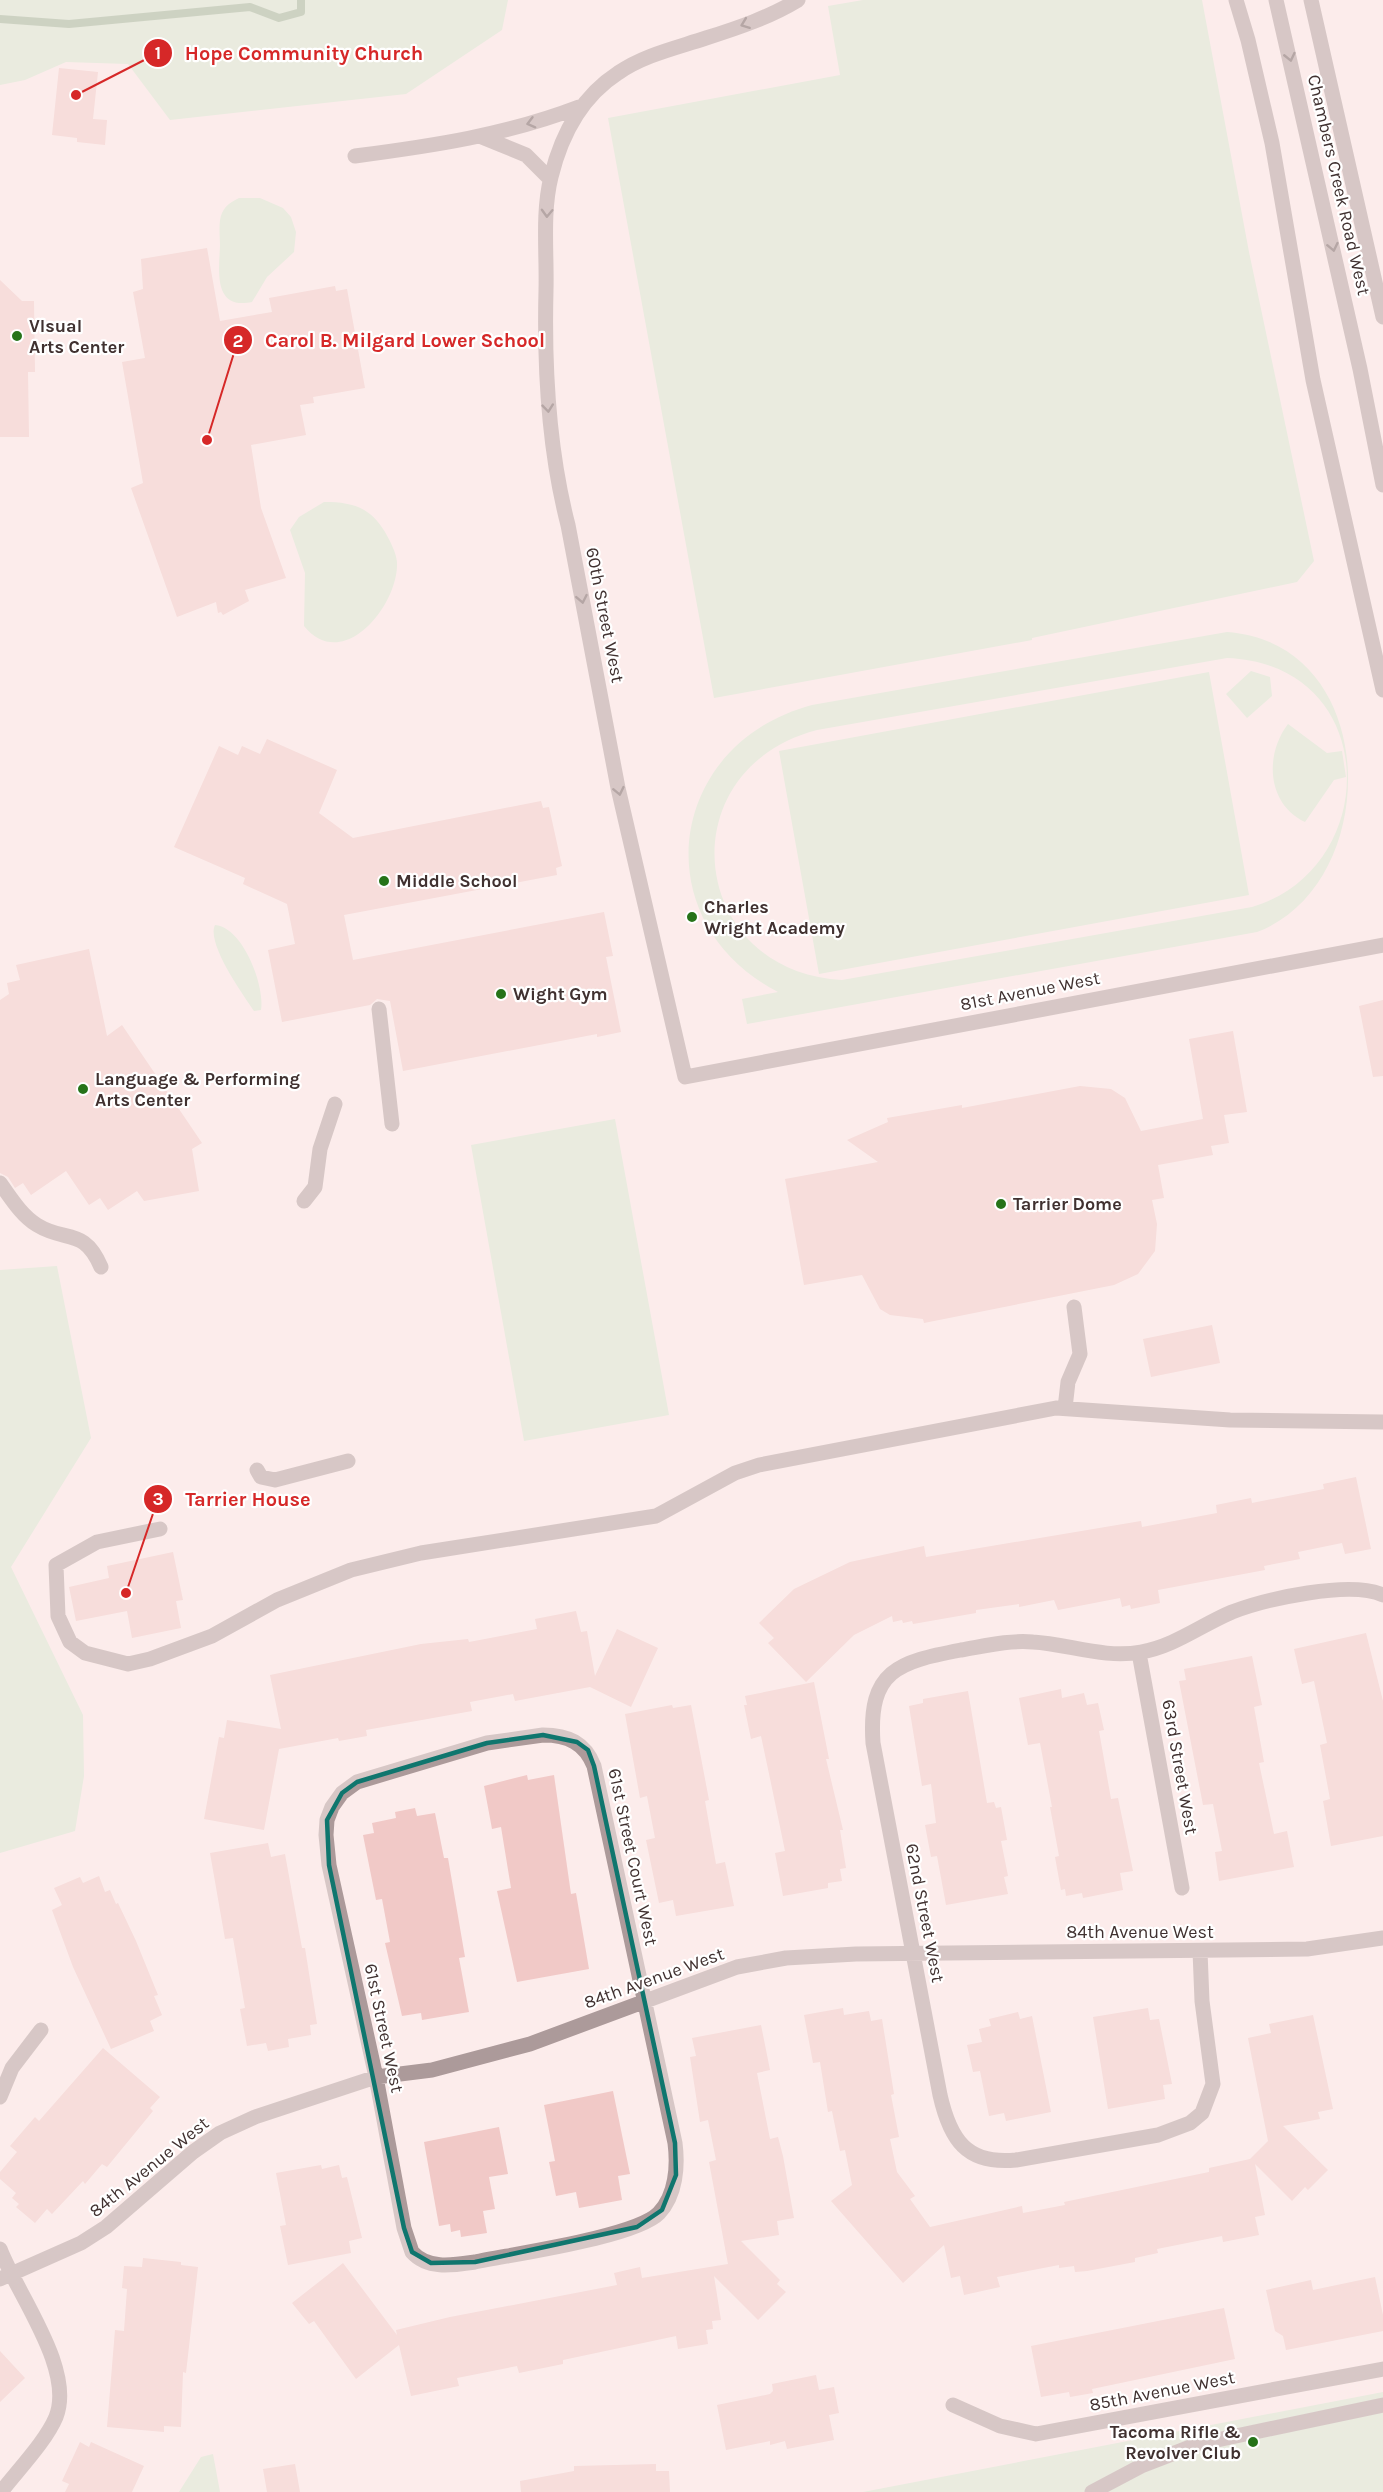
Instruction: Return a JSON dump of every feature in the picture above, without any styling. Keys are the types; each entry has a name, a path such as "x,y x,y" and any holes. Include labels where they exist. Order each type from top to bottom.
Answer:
{"street":[{"path":"355,156 436,146 482,137 551,118 579,107 616,73 638,61 737,28 798,0"},
{"path":"1236,0 1248,40 1272,143 1313,380 1383,690"},
{"name":"Chambers Creek Road West","path":"1276,0 1360,369 1383,485"},
{"name":"Chambers Creek Road West","path":"1311,0 1383,317"},
{"name":"60th Street West","path":"579,107 550,179 544,315 547,400 557,486 568,525 628,836 685,1077"},
{"path":"482,137 526,155 550,179"},
{"name":"81st Avenue West","path":"685,1077 1383,945"},
{"path":"379,1009 392,1124"},
{"path":"304,1201 315,1187 320,1149 335,1104"},
{"path":"0,1183 16,1207 35,1224 72,1236 91,1247 101,1267"},
{"path":"1065,1408 1068,1382 1080,1354 1074,1307"},
{"path":"160,1529 97,1542 56,1565 58,1616 70,1642 85,1653 128,1664 150,1659 212,1636 277,1600 351,1570 421,1553 656,1516 735,1473 759,1465 1065,1408 1230,1420 1383,1422"},
{"path":"257,1470 261,1477 274,1480 348,1461"},
{"path":"1139,1653 1169,1644 1232,1612 1276,1599 1354,1588 1383,1595"},
{"name":"62nd Street West","path":"1139,1653 1098,1652 1046,1643 1012,1641 922,1658 894,1670 880,1689 872,1710 876,1766 942,2107 957,2140 977,2157 1000,2161 1016,2160 1137,2139 1174,2130 1190,2123 1202,2113 1210,2096 1213,2071 1202,2001 1200,1951"},
{"name":"63rd Street West","path":"1139,1653 1182,1888"},
{"name":"61st Street West","path":"415,2256 404,2228 376,2077 329,1864 327,1820 332,1807 342,1793 357,1782 487,1743 543,1735 557,1735 577,1742"},
{"name":"61st Street Court West","path":"415,2256 431,2263 448,2266 637,2227 662,2210 676,2175 675,2144 594,1766 588,1750 577,1742"},
{"name":"84th Avenue West","path":"5,2277 81,2243 106,2227 193,2152 220,2133 255,2117 376,2077 432,2070 530,2044 718,1974 766,1961 847,1954 1307,1949 1383,1938"},
{"path":"0,2097 12,2068 41,2030"},
{"path":"0,2249 5,2277 54,2363 61,2397 56,2417 2,2492"},
{"name":"85th Avenue West","path":"953,2405 1000,2426 1036,2434 1383,2369"},
{"path":"1092,2492 1141,2466 1198,2444 1383,2404"}],"highlighted area":[{"path":"543,1735 577,1742 588,1750 594,1766 675,2143 676,2175 662,2210 637,2227 475,2262 431,2263 412,2252 404,2228 329,1865 327,1820 342,1793 357,1782 487,1743"}],"green space":[{"path":"0,0 508,0 502,30 406,94 170,120 128,64 66,62 25,80 0,85"},
{"path":"863,0 1202,0 1249,252 1314,561 1297,582 1032,638 1032,640 714,698 608,118 840,75 828,6"},
{"path":"239,198 260,198 283,208 291,217 296,232 294,252 267,277 252,302 239,303 230,300 224,294 219,277 219,266 221,217 227,206"},
{"path":"324,502 352,505 373,517 389,539 397,562 395,579 389,597 379,614 366,628 351,638 335,642 319,639 304,626 305,573 290,530 299,517"},
{"path":"1227,632 1278,646 1315,677 1338,719 1348,768 1344,819 1327,867 1298,906 1257,932 747,1024 742,999 778,992 735,961 706,923 691,881 690,837 701,794 726,756 763,726 812,705","holes":["1227,658 1278,669 1315,694 1338,729 1347,770 1343,813 1325,852 1295,885 1252,907 842,980 790,968 752,943 726,907 715,866 718,824 736,784 769,752 817,730"]},
{"path":"1251,671 1270,677 1272,696 1247,718 1226,694"},
{"path":"1209,672 1249,895 819,974 779,751"},
{"path":"1288,724 1327,753 1342,751 1346,777 1334,780 1305,822 1292,814 1283,803 1276,791 1273,777 1275,749"},
{"path":"215,925 225,928 243,946 256,973 261,1010 254,1011 227,969 216,944"},
{"path":"615,1119 669,1415 524,1441 471,1145"},
{"path":"57,1266 91,1438 11,1567 83,1715 84,1776 75,1831 0,1853 0,1270"},
{"name":"Tacoma Rifle & Revolver Club","path":"1383,2392 1383,2492 863,2492"},
{"path":"213,2454 220,2492 179,2492 201,2457"}],"building":[{"path":"59,68 98,72 93,119 107,120 105,145 77,142 77,138 52,135"},
{"path":"207,248 220,321 272,312 269,298 335,286 336,291 347,289 365,388 313,397 314,403 300,405 306,435 251,445 261,508 286,578 245,590 249,601 223,615 221,612 218,613 216,602 177,617 131,488 143,483 122,362 145,358 133,292 143,289 141,259"},
{"name":"VIsual Arts Center","path":"0,280 22,301 34,301 35,372 28,372 29,437 0,437"},
{"name":"Middle School","path":"267,739 337,770 319,813 353,838 541,801 543,808 549,807 562,866 556,868 557,875 344,915 353,960 604,912 613,956 606,957 621,1032 597,1037 597,1034 403,1071 390,1001 377,999 370,1005 282,1022 268,950 295,944 287,904 243,884 245,878 174,847 219,746 238,755 242,746 260,754"},
{"name":"Language & Performing Arts Center","path":"89,949 107,1036 122,1025 202,1143 192,1149 199,1191 144,1201 137,1191 108,1210 100,1198 89,1205 66,1171 31,1195 23,1183 15,1188 8,1177 0,1173 0,1000 9,994 7,983 20,980 16,965"},
{"path":"1383,1000 1383,1076 1373,1077 1359,1006"},
{"name":"Tarrier Dome","path":"1233,1031 1247,1112 1224,1115 1229,1143 1211,1146 1213,1155 1158,1165 1164,1198 1152,1200 1157,1224 1155,1251 1138,1274 1114,1285 924,1323 923,1319 890,1315 880,1309 862,1275 804,1285 785,1179 878,1162 847,1140 888,1122 887,1118 962,1105 962,1108 1080,1086 1111,1089 1125,1098 1141,1131 1203,1119 1189,1039"},
{"path":"1212,1325 1220,1363 1151,1377 1143,1339"},
{"path":"1356,1477 1371,1549 1345,1554 1342,1543 1298,1552 1300,1559 1264,1566 1265,1570 1158,1590 1160,1603 1131,1609 1130,1605 1122,1607 1120,1598 1058,1610 1054,1600 1019,1607 1019,1604 976,1610 976,1613 913,1624 912,1621 903,1623 902,1620 893,1622 892,1616 854,1635 806,1682 768,1643 774,1638 759,1623 794,1589 850,1562 924,1546 926,1557 1141,1521 1142,1527 1217,1513 1216,1505 1251,1498 1252,1503 1324,1489 1323,1484"},
{"path":"173,1552 183,1600 176,1601 181,1628 132,1638 127,1611 76,1621 69,1587 109,1578 107,1566"},
{"path":"576,1611 581,1632 587,1631 595,1676 617,1629 658,1648 631,1707 590,1687 515,1701 513,1694 470,1702 472,1711 366,1730 367,1736 339,1741 338,1738 279,1749 264,1830 204,1819 219,1737 224,1738 227,1720 281,1729 270,1675 421,1644 468,1639 469,1642 537,1629 535,1619"},
{"path":"1366,1633 1383,1701 1383,1836 1331,1846 1323,1801 1330,1799 1320,1745 1327,1743 1314,1681 1302,1684 1294,1649"},
{"path":"1252,1656 1262,1705 1254,1707 1264,1762 1259,1763 1274,1834 1287,1831 1294,1867 1219,1881 1215,1852 1222,1851 1213,1804 1203,1805 1179,1681 1186,1680 1184,1669"},
{"path":"814,1682 829,1759 826,1759 843,1830 840,1830 846,1868 840,1869 842,1881 828,1883 828,1888 783,1896 775,1853 785,1851 761,1736 751,1739 744,1705 747,1705 745,1696"},
{"path":"1061,1689 1062,1698 1084,1693 1087,1705 1098,1703 1104,1730 1099,1731 1111,1799 1118,1798 1133,1871 1120,1873 1123,1890 1083,1898 1082,1893 1066,1896 1065,1889 1061,1890 1055,1857 1059,1856 1050,1807 1052,1807 1040,1743 1028,1745 1019,1698"},
{"path":"968,1691 987,1803 994,1802 996,1808 1001,1807 1007,1840 1001,1841 1008,1876 1004,1877 1008,1894 946,1905 937,1856 931,1857 925,1825 936,1823 931,1784 922,1786 909,1706 923,1703 923,1699"},
{"path":"672,1705 673,1708 691,1705 709,1800 705,1801 716,1864 725,1862 734,1906 676,1916 673,1900 659,1903 646,1840 655,1838 647,1796 640,1798 625,1714"},
{"path":"527,1775 528,1780 554,1775 571,1894 576,1893 589,1969 517,1982 497,1891 511,1888 501,1827 492,1829 484,1786"},
{"path":"415,1808 417,1816 435,1813 444,1858 448,1858 465,1957 459,1958 469,2012 422,2020 421,2013 402,2016 385,1943 390,1942 382,1899 376,1900 363,1835 374,1833 372,1823 396,1818 395,1812"},
{"path":"268,1843 271,1857 285,1854 302,1948 305,1948 317,2024 310,2025 311,2035 288,2039 289,2047 268,2051 266,2043 247,2046 240,2009 245,2008 233,1938 225,1939 210,1853"},
{"path":"99,1876 105,1892 110,1890 116,1904 118,1903 136,1941 158,1995 154,1996 162,2015 150,2021 154,2031 111,2049 73,1967 52,1910 62,1905 54,1888 80,1877 83,1883"},
{"path":"843,2008 844,2015 869,2011 871,2021 882,2019 894,2094 891,2095 899,2137 890,2139 897,2172 915,2196 910,2199 930,2227 1022,2206 1023,2213 1065,2205 1064,2202 1209,2172 1209,2168 1250,2159 1268,2141 1248,2038 1271,2033 1269,2024 1313,2015 1333,2109 1318,2112 1320,2119 1283,2126 1328,2170 1308,2190 1305,2187 1292,2201 1255,2164 1265,2215 1255,2217 1259,2235 1223,2242 1222,2236 1157,2249 1158,2253 1135,2258 1135,2262 1087,2271 1075,2272 1074,2266 1059,2268 1059,2265 997,2277 1000,2287 964,2295 960,2276 951,2278 944,2245 903,2283 831,2201 852,2185 845,2150 840,2151 832,2111 828,2112 820,2062 813,2063 804,2015"},
{"path":"1148,2008 1150,2020 1159,2019 1172,2084 1163,2085 1165,2099 1108,2109 1093,2017"},
{"path":"1018,2012 1020,2019 1032,2016 1051,2112 1006,2121 1004,2113 989,2116 980,2071 973,2072 967,2045 982,2042 979,2029 991,2026 989,2019"},
{"path":"761,2025 770,2070 757,2073 770,2139 778,2137 783,2156 794,2218 777,2221 779,2235 741,2241 780,2280 777,2284 786,2292 758,2320 714,2276 721,2320 712,2321 713,2329 706,2330 708,2344 678,2349 676,2336 563,2360 563,2364 519,2373 517,2366 457,2378 459,2386 411,2396 399,2345 356,2379 314,2321 309,2324 292,2303 343,2263 397,2335 396,2330 450,2317 617,2285 614,2273 640,2267 642,2278 728,2264 709,2162 716,2160 708,2120 700,2122 690,2057 696,2056 692,2038"},
{"path":"103,2048 160,2097 150,2108 153,2111 107,2167 102,2164 85,2184 83,2181 52,2214 47,2209 35,2223 16,2207 19,2204 12,2198 16,2193 0,2179 0,2172 17,2152 10,2146 35,2117 39,2121"},
{"path":"613,2091 630,2174 618,2176 622,2200 579,2208 576,2192 556,2196 549,2162 555,2161 544,2105"},
{"path":"499,2127 508,2174 489,2177 495,2209 483,2211 487,2233 461,2237 460,2230 451,2232 450,2224 439,2226 424,2142"},
{"path":"321,2165 322,2169 339,2165 342,2178 347,2177 362,2238 349,2241 351,2253 288,2265 280,2226 286,2225 276,2173"},
{"path":"143,2258 181,2262 181,2265 198,2267 186,2373 183,2372 181,2427 164,2426 164,2432 107,2427 115,2330 124,2331 127,2289 122,2288 124,2266 142,2267"},
{"path":"1375,2277 1383,2315 1383,2331 1286,2350 1283,2336 1275,2331 1266,2290 1311,2280 1313,2290"},
{"path":"1224,2308 1235,2359 1092,2389 1093,2393 1070,2397 1069,2392 1041,2397 1031,2346"},
{"path":"0,2351 25,2378 0,2402"},
{"path":"816,2375 819,2390 834,2387 839,2413 829,2415 834,2440 787,2449 785,2441 770,2445 770,2441 726,2450 717,2405 770,2394 773,2391 772,2384"},
{"path":"80,2442 89,2447 91,2442 144,2466 132,2492 65,2492 69,2484 62,2481"},
{"path":"295,2464 300,2492 267,2492 263,2469"},
{"path":"656,2464 656,2471 669,2471 670,2492 521,2492 520,2481 574,2471 574,2466"}],"waterway":[{"path":"0,19 69,24 250,7 279,18 301,12 301,0"}],"place":[{"name":"Hope Community Church","path":"76,95"},
{"name":"VIsual Arts Center","path":"17,336"},
{"name":"Carol B. Milgard Lower School","path":"207,440"},
{"name":"Middle School","path":"384,881"},
{"name":"Charles Wright Academy","path":"692,917"},
{"name":"Wight Gym","path":"501,994"},
{"name":"Language & Performing Arts Center","path":"83,1089"},
{"name":"Tarrier Dome","path":"1001,1204"},
{"name":"Tarrier House","path":"126,1593"},
{"name":"Tacoma Rifle & Revolver Club","path":"1253,2442"}]}
